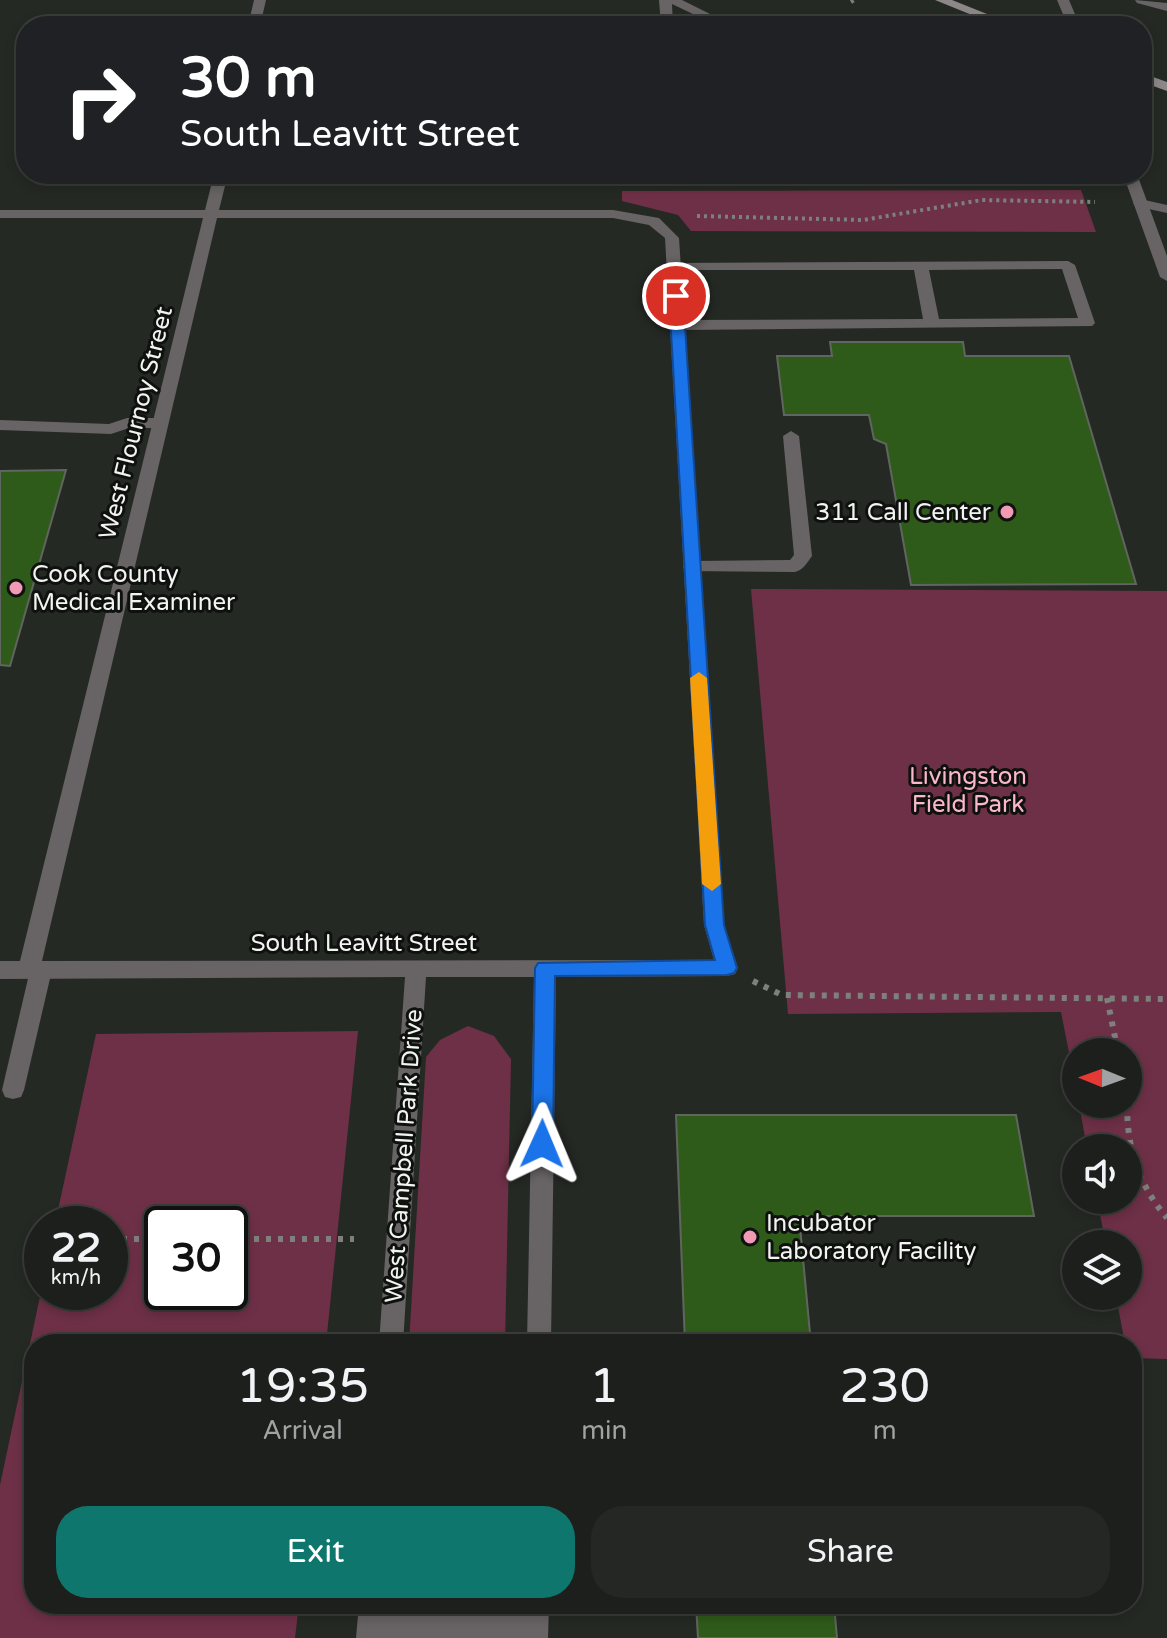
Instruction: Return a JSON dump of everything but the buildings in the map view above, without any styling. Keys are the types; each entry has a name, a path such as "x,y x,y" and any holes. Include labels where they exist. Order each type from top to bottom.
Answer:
{"main road":[{"path":"941,0 984,16"}],"street":[{"path":"672,0 706,16"},
{"path":"1141,0 1167,7"},
{"name":"West Flournoy Street","path":"13,1090 35,970 160,423 218,184"},
{"path":"1133,184 1167,277"},
{"path":"1140,203 1167,209"},
{"path":"0,214 613,214 646,218 666,227 672,238 678,325 714,925 727,968"},
{"path":"673,267 1068,265 1087,323 678,325"},
{"path":"921,266 932,324"},
{"path":"0,425 111,429 127,423 160,423"},
{"path":"692,567 795,566 803,556 791,436"},
{"path":"539,1334 545,968"},
{"name":"South Leavitt Street","path":"0,970 727,968"},
{"name":"West Campbell Park Drive","path":"392,1334 416,969"},
{"path":"371,1624 535,1623"}],"path":[{"path":"697,216 729,213 864,220 908,216 967,202 1026,198 1095,202"},
{"path":"727,968 782,995 1167,999"},
{"path":"1107,998 1115,1038"},
{"path":"1128,1118 1129,1152 1137,1176 1151,1201 1167,1218"},
{"path":"248,1239 354,1239"}],"green space":[{"path":"1081,190 1096,232 691,231 678,215 622,201 622,191"},
{"name":"Livingston Field Park","path":"751,589 1167,591 1167,1359 1142,1358 1142,1334 1123,1334 1119,1310 1142,1310 1142,1230 1103,1230 1100,1214 1142,1214 1142,1134 1084,1134 1082,1118 1142,1118 1142,1038 1066,1038 1061,1012 788,1014"},
{"path":"468,1026 494,1036 511,1059 505,1334 410,1334 426,1057 440,1040"},
{"path":"358,1031 327,1334 32,1334 37,1310 128,1310 128,1206 59,1206 96,1034"},
{"path":"24,1372 24,1614 298,1614 295,1638 0,1638 0,1485"}],"slow traffic":[{"path":"699,678 712,884"}],"place":[{"name":"311 Call Center","path":"1007,512"},
{"name":"Cook County Medical Examiner","path":"16,588"},
{"name":"Incubator Laboratory Facility","path":"750,1237"}],"route":[{"path":"542,1144 545,968 727,968 714,925 676,296"}]}
